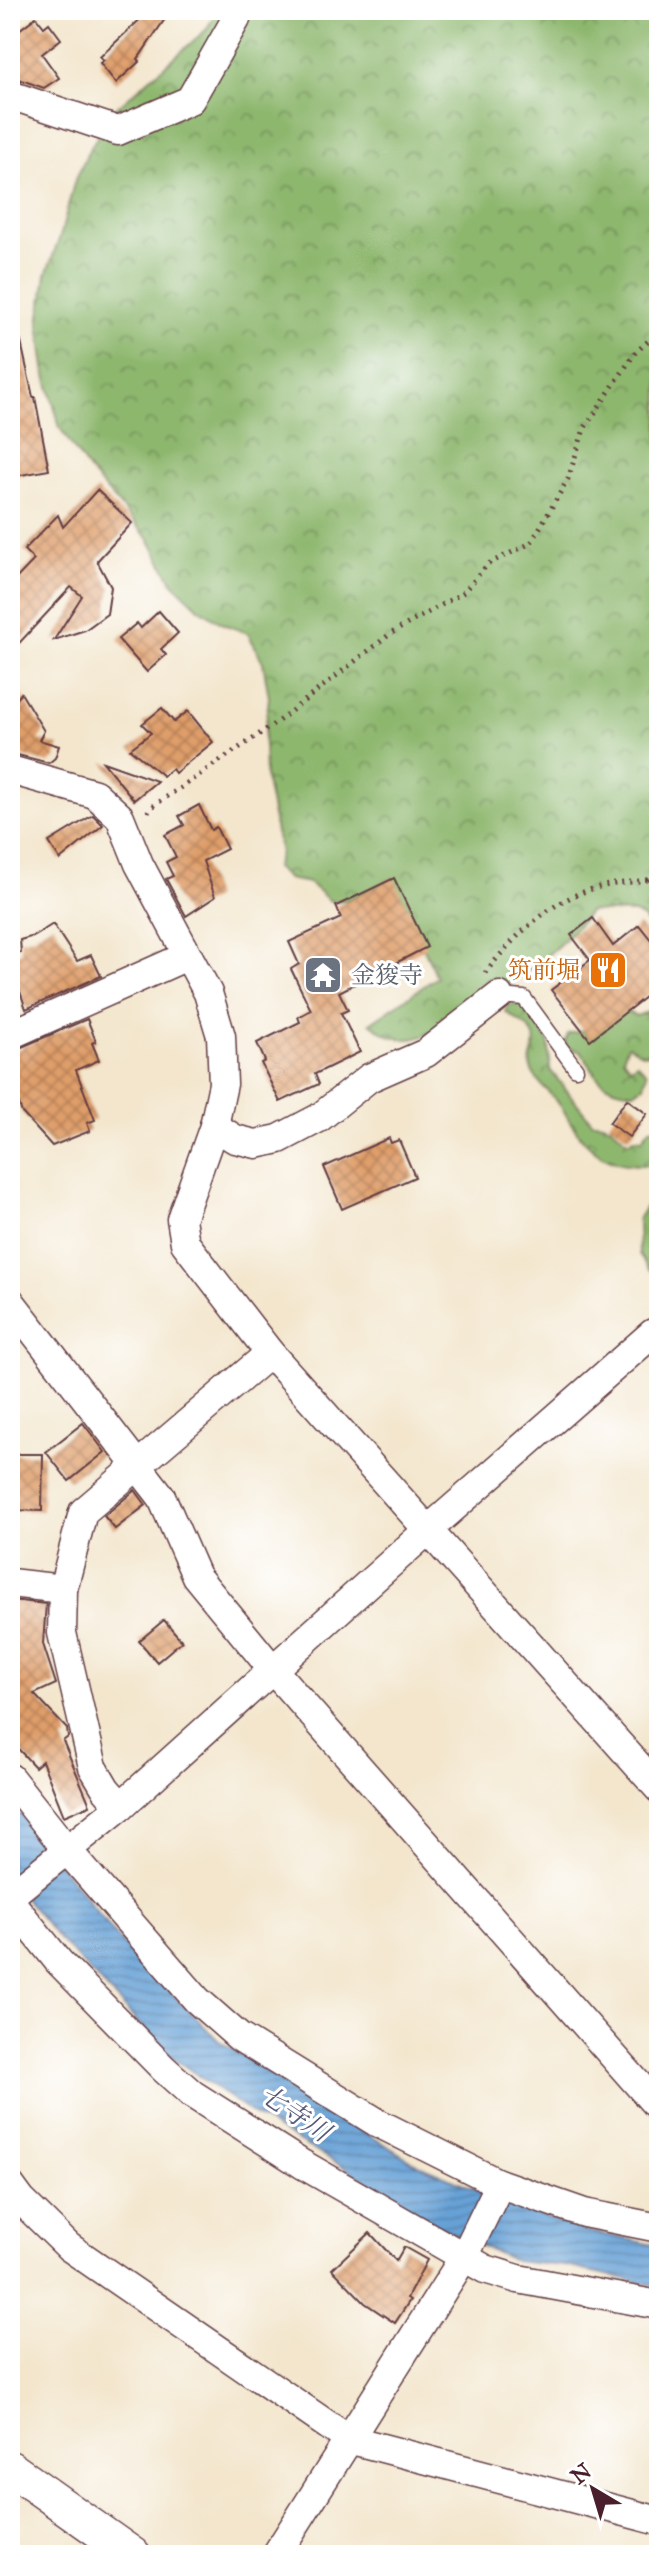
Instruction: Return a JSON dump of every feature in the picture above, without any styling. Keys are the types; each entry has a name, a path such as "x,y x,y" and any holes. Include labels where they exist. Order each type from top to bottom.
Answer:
{"street":[{"path":"10,95 118,131 190,100 236,19 234,10"},
{"path":"10,770 95,794 120,817 135,856 208,993 221,1036 223,1084 214,1126 181,1219 185,1243 270,1353 659,1789"},
{"path":"10,1035 187,956"},
{"path":"214,1126 235,1139 256,1144 279,1139 319,1118 369,1078 426,1053 490,1002"},
{"path":"10,1301 161,1496 196,1576 273,1670 659,2108"},
{"path":"659,1331 653,1333 428,1530 121,1806 10,1898 70,1973 134,2041 192,2094 302,2164 467,2250 485,2269 518,2279 659,2305"},
{"path":"121,1806 93,1767 62,1633 63,1589 83,1512 270,1353"},
{"path":"10,1583 63,1589"},
{"path":"10,1778 67,1850 197,2000 239,2037 378,2123 496,2190 584,2213 659,2228"},
{"path":"10,2185 69,2247 348,2439 659,2521"},
{"path":"276,2555 467,2250 496,2190"},
{"path":"10,2468 133,2555"}],"lane":[{"path":"490,1002 524,998 576,1069"}],"path":[{"path":"148,820 149,809 277,722 390,634 464,592 488,564 531,543 568,479 584,429 635,353 659,331"},
{"path":"490,1002 485,973 510,942 555,904 602,886 647,880 659,872"},
{"path":"647,880 659,890"}],"green space":[{"path":"218,10 659,10 659,939 643,918 634,913 590,911 561,943 511,983 444,1027 410,1039 388,1035 370,1023 437,977 392,879 347,900 330,901 309,883 288,879 275,868 280,853 265,776 264,740 269,697 263,662 248,633 223,624 199,608 173,583 149,539 90,472 60,428 46,375 39,324 46,275 61,234 74,183 89,150 114,110 206,30"},
{"path":"658,1002 659,1055 642,1053 628,1045 623,1058 630,1067 637,1063 647,1073 644,1085 634,1092 601,1081 582,1052 569,1048 565,1043 568,1034 587,1030 626,1011 636,1016 645,1013"},
{"path":"509,1005 521,1005 543,1032 549,1044 550,1070 592,1122 608,1125 628,1142 634,1138 642,1139 650,1128 659,1127 659,1164 632,1165 610,1160 582,1138 532,1071 534,1035 505,1011"},
{"path":"659,1187 659,1273 649,1270 639,1255 638,1219"}],"water":[{"name":"七寺川","path":"10,1801 119,1940 218,2040 303,2096 421,2166 578,2229 659,2246 659,2286 565,2266 515,2261 440,2227 260,2119 169,2055 57,1937 10,1880"}],"building":[{"path":"150,10 171,10 138,59 140,61 116,83 100,63 104,60 100,57"},
{"path":"36,17 44,27 49,23 61,39 42,54 59,78 44,88 10,76 10,37"},
{"path":"19,333 49,470 10,477 10,334"},
{"path":"97,490 132,523 97,561 111,587 107,614 85,630 54,640 82,596 71,587 10,653 10,585 34,560 24,550 58,515 63,527"},
{"path":"159,611 178,633 161,649 166,655 147,672 118,639 137,623 141,628"},
{"path":"21,693 44,731 39,740 59,746 55,758 49,763 10,753 10,710"},
{"path":"162,708 174,722 188,711 213,742 175,773 172,769 163,776 130,749 151,733 142,724"},
{"path":"103,762 157,781 134,800"},
{"path":"199,805 211,830 216,827 227,849 203,861 215,897 186,916 166,879 173,876 166,862 176,857 165,835 184,825 179,816"},
{"path":"93,815 103,825 60,860 49,842"},
{"path":"394,878 427,947 339,992 348,1010 341,1013 360,1052 315,1074 319,1084 280,1102 261,1063 265,1061 257,1043 300,1022 298,1017 311,1010 291,969 299,964 289,942 341,918 336,906"},
{"name":"筑前堀","path":"593,918 613,946 639,925 659,950 659,986 590,1040 551,990 590,960 571,935"},
{"path":"53,924 77,961 91,955 101,976 26,1009 10,955 21,952 20,940 34,936"},
{"path":"87,1019 96,1041 92,1043 99,1060 76,1070 95,1120 87,1123 90,1131 52,1146 22,1113 10,1077 10,1052"},
{"path":"627,1099 647,1114 629,1137 609,1123"},
{"path":"389,1138 391,1143 399,1140 415,1177 342,1209 324,1167"},
{"path":"83,1423 105,1452 69,1481 46,1452"},
{"path":"13,1454 43,1454 42,1511 13,1510"},
{"path":"135,1490 146,1505 115,1529 104,1516"},
{"path":"10,1600 46,1604 43,1644 56,1684 34,1694 67,1729 68,1737 63,1741 90,1805 64,1816 42,1761 35,1767 10,1740"},
{"path":"164,1620 182,1641 157,1662 139,1641"},
{"path":"370,2233 396,2261 404,2247 427,2260 407,2298 410,2300 395,2323 365,2303 332,2269"}],"place":[{"name":"筑前堀","path":"608,970"},
{"name":"金狻寺","path":"323,975"}]}
